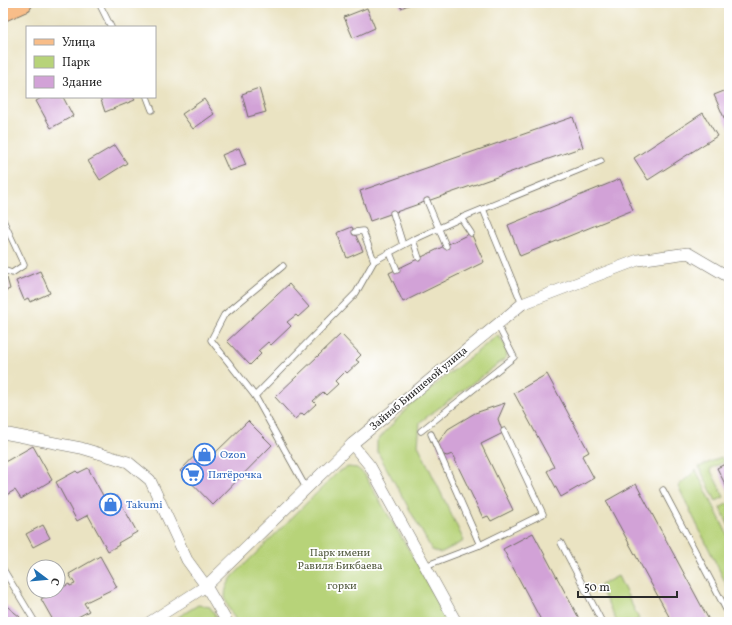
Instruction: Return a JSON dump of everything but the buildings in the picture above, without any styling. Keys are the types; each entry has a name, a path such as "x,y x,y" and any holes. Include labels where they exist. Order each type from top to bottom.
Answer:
{"main road":[{"path":"3,12 23,3"}],"street":[{"name":"Зайнаб Биишевой улица","path":"150,622 206,586 258,538 306,488 352,444 522,304 638,260 688,253 729,277"},
{"path":"3,433 81,448 128,462 150,480 187,560 206,586 226,622"},
{"path":"352,444 370,466 456,622"}],"lane":[{"path":"99,3 110,26"},
{"path":"147,98 152,110"},
{"path":"255,396 356,292 374,261 413,240 461,218 601,161"},
{"path":"427,201 446,246"},
{"path":"483,209 522,304"},
{"path":"394,213 404,245"},
{"path":"461,218 471,234"},
{"path":"3,220 24,265 12,273 3,270"},
{"path":"355,232 363,231 374,261"},
{"path":"413,240 420,258"},
{"path":"390,253 397,270"},
{"path":"283,266 224,315 211,340 255,396 306,488"},
{"path":"421,431 514,357 497,324"},
{"path":"425,566 480,545 543,514 504,431"},
{"path":"431,434 480,545"},
{"path":"664,490 729,615"},
{"path":"561,543 602,622"},
{"path":"3,570 35,622"}],"green space":[{"path":"498,335 508,349 506,358 420,422 418,445 464,541 440,553 432,550 377,451 377,441 410,405"},
{"path":"721,457 724,462 710,469 724,497 716,501 699,467"},
{"name":"Парк имени Равиля Бикбаева","path":"348,467 357,468 364,474 419,567 448,622 237,622 227,605 225,594 233,576 338,472"},
{"path":"696,470 729,538 729,590 678,486"},
{"path":"728,503 729,506 729,526 720,508"},
{"path":"618,576 639,619 633,622 617,622 599,586"},
{"path":"198,605 210,607 219,622 170,622"}],"place":[{"name":"Ozon","path":"205,455"},
{"name":"Пятёрочка","path":"192,475"},
{"name":"Takumi","path":"111,505"}],"park label":[{"name":"горки","path":"342,586"}]}
